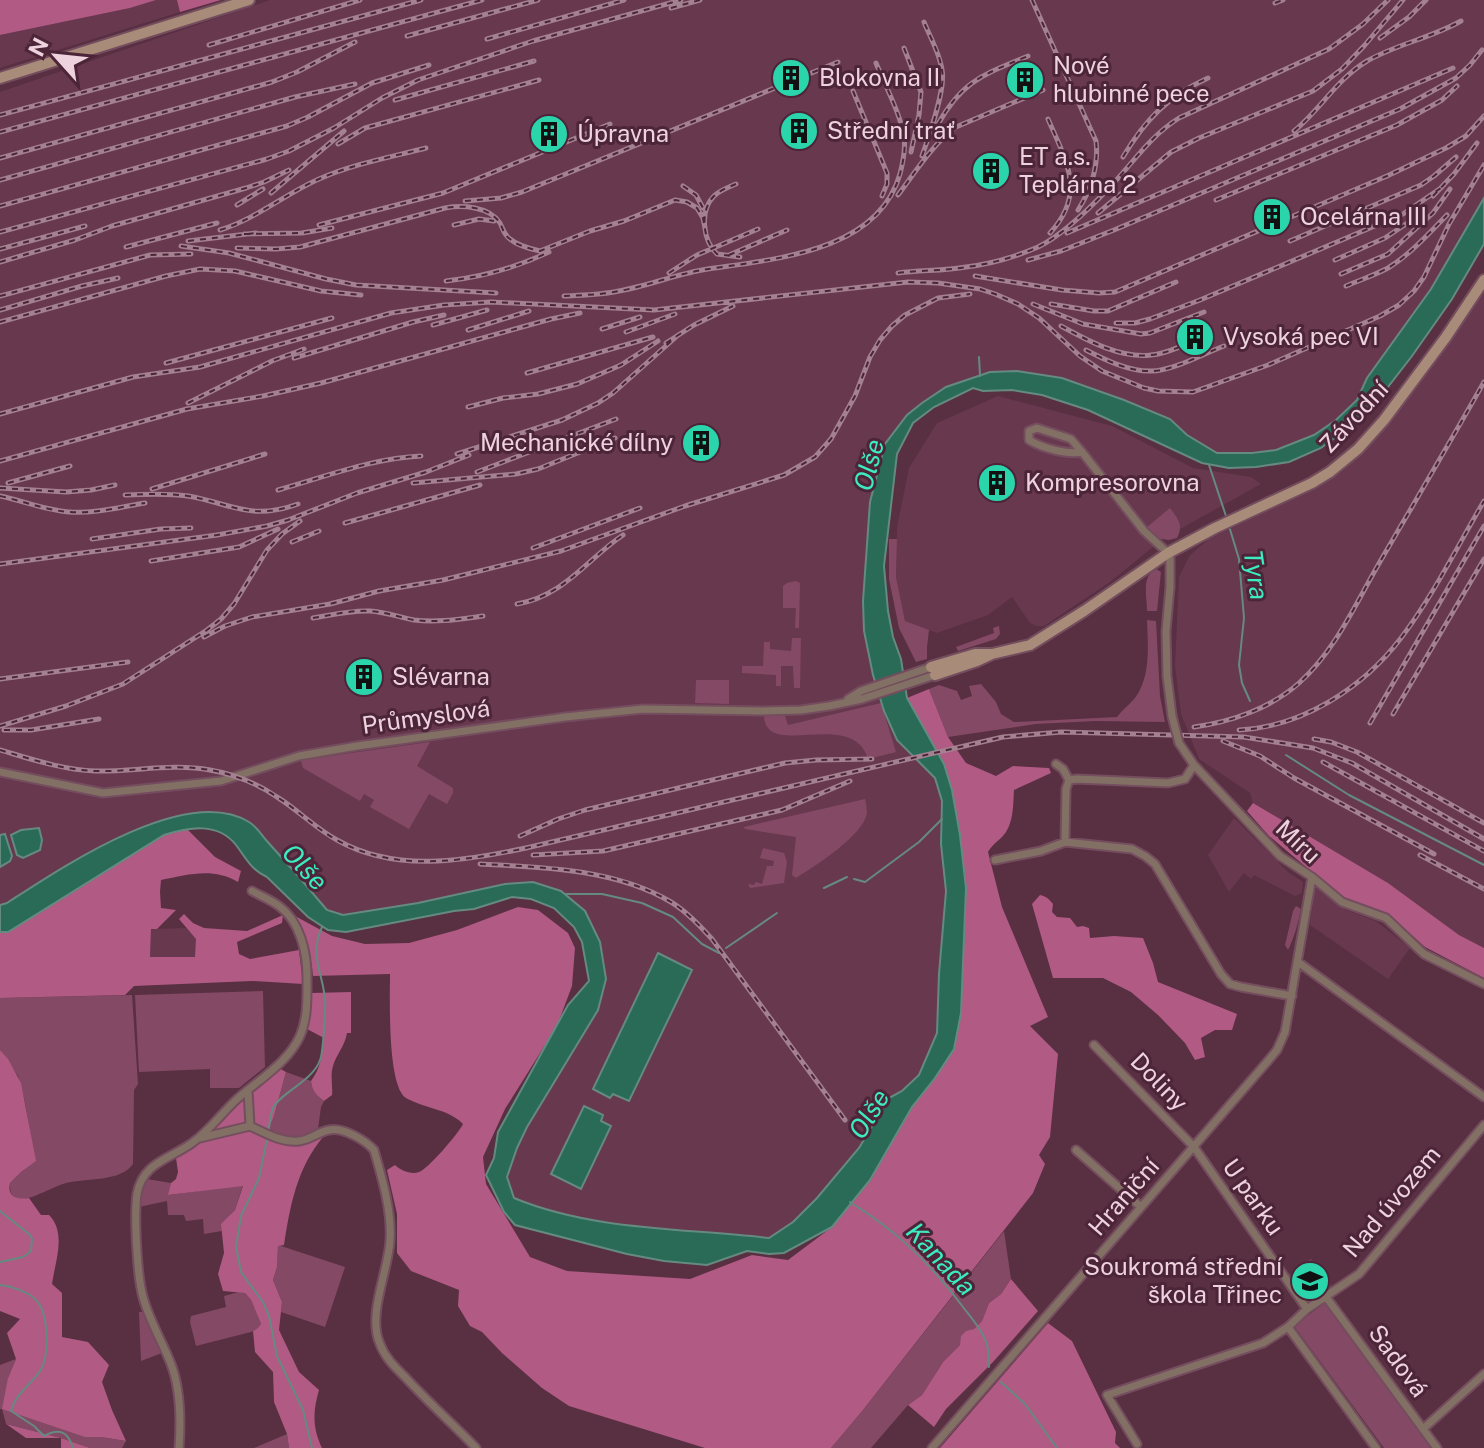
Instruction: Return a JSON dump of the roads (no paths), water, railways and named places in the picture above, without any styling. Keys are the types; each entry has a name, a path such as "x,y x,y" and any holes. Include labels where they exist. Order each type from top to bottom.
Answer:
{"street":[{"path":"0,78 246,0"},
{"name":"Závodní","path":"933,671 1030,645 1168,553 1330,472 1358,449 1384,420 1484,280"},
{"path":"1082,452 1035,444 1029,440 1029,431 1037,428 1071,439 1082,452 1144,531 1168,553"},
{"name":"Míru","path":"1168,553 1171,566 1166,631 1167,676 1179,743 1194,765 1280,856 1312,877 1298,962"},
{"name":"Průmyslová","path":"0,772 103,793 221,781 299,756 565,717 643,709 801,710 829,706 933,671"},
{"path":"1056,764 1073,779 1168,783 1185,779 1194,765"},
{"path":"1065,842 1066,789 1073,779"},
{"path":"995,860 1041,851 1065,842 1132,849 1155,864 1230,984 1292,996"},
{"path":"1312,877 1342,902 1386,918 1424,954 1484,984"},
{"path":"179,1448 178,1390 172,1365 148,1313 141,1288 136,1204 140,1184 150,1167 198,1139 293,1047 303,1025 307,960 295,925 280,907 252,891"},
{"path":"1298,962 1484,1097"},
{"name":"Hraniční","path":"932,1448 1277,1050 1285,1032 1298,962"},
{"name":"Doliny","path":"1094,1045 1194,1147"},
{"path":"248,1090 250,1126"},
{"name":"Nad úvozem","path":"1137,1444 1107,1395 1263,1343 1288,1327 1307,1309 1359,1274 1484,1125"},
{"path":"198,1139 250,1126 273,1137 297,1142 329,1129 345,1132 369,1144 374,1150 390,1227 387,1263 376,1315 380,1346 419,1393 476,1448"},
{"name":"U parku","path":"1194,1147 1307,1309"},
{"path":"1076,1150 1141,1207"},
{"name":"Sadová","path":"1326,1297 1437,1448"},
{"path":"1288,1327 1376,1448"},
{"path":"1423,1429 1484,1374"}],"waterway":[{"path":"979,357 980,376"},
{"name":"Tyra","path":"1209,465 1226,516"},
{"name":"Tyra","path":"1229,526 1239,559 1244,618 1239,665 1250,701"},
{"name":"Tyra","path":"1286,755 1349,795 1484,865"},
{"path":"854,879 865,882 919,842 942,819"},
{"path":"824,888 847,877"},
{"path":"565,894 602,894 642,903 673,917 702,944 719,953"},
{"path":"726,948 777,913"},
{"path":"268,1133 277,1102 311,1074 321,1056 325,999 316,955 322,927"},
{"path":"267,1139 259,1178 241,1216 236,1247 241,1272 263,1302 269,1316 277,1356 303,1410 312,1448"},
{"name":"Kanada","path":"850,1202 898,1237 938,1276 981,1332 988,1349 989,1367"},
{"path":"0,1211 32,1239 31,1251 23,1257 0,1262"},
{"path":"0,1285 18,1289 35,1299 43,1314 46,1334 40,1371 16,1400 11,1411 44,1436 54,1432 66,1435 73,1448"},
{"name":"Kanada","path":"1001,1382 1025,1404 1057,1448"}],"railway":[{"path":"209,45 360,0"},
{"path":"0,115 421,0"},
{"path":"0,132 482,0"},
{"path":"407,36 538,0"},
{"path":"487,39 624,0"},
{"path":"0,232 267,159 334,128 418,80 533,41 681,0"},
{"path":"671,8 700,0"},
{"path":"1032,0 1096,141 1093,177 1078,210"},
{"path":"1275,3 1283,0"},
{"path":"898,273 985,264 1021,254 1047,242 1085,212 1150,141 1169,125 1329,49 1363,24 1388,0"},
{"path":"1342,69 1403,0"},
{"path":"1380,38 1426,0"},
{"path":"1294,131 1356,68 1390,50 1461,21"},
{"path":"922,156 943,78 939,58 924,22"},
{"path":"0,158 272,82 355,42"},
{"path":"904,48 921,92 911,152"},
{"path":"1028,260 1114,230 1400,109 1456,78 1482,50"},
{"path":"938,124 966,88 998,68 1028,56"},
{"path":"395,100 534,61"},
{"path":"465,201 501,198 522,192 838,62"},
{"path":"564,296 612,292 692,272 789,256 845,237 869,221 888,201 900,174 905,146 900,119 876,63"},
{"path":"0,206 287,126 372,83 429,65"},
{"path":"1067,233 1453,68"},
{"path":"1098,213 1171,152 1313,91 1342,69"},
{"path":"1123,157 1159,110 1208,78"},
{"path":"338,144 365,128 539,80"},
{"path":"0,180 295,97 355,84"},
{"path":"1216,200 1397,125 1442,100 1457,86"},
{"path":"898,195 932,150 956,127 1043,90"},
{"path":"853,91 887,173 882,196"},
{"path":"975,276 1062,290 1115,292 1446,148 1466,136 1484,116"},
{"path":"1048,119 1070,177 1068,204 1050,233"},
{"path":"319,225 443,193 610,124"},
{"path":"271,193 344,131"},
{"path":"1433,196 1477,143"},
{"path":"220,230 246,220 306,185 332,174 426,148"},
{"path":"1290,241 1421,185 1456,157"},
{"path":"0,414 133,377 200,367 391,313 444,305 491,302 654,310 908,282 938,283 995,294 1039,318 1080,356 1102,371 1144,388 1193,392 1268,365 1399,305 1424,277 1449,224 1484,165"},
{"path":"0,262 246,188 289,170"},
{"path":"736,184 719,192 709,202 705,226 709,242 717,254 740,257"},
{"path":"683,186 696,195 703,208"},
{"path":"1116,323 1150,319 1200,300 1403,214 1441,188"},
{"path":"237,205 263,189"},
{"path":"1341,274 1388,254 1433,213 1450,189"},
{"path":"237,248 300,247 445,208 459,207 489,213 500,223 506,236 540,251 675,200 697,208 705,228"},
{"path":"1346,286 1383,271 1396,262 1447,215"},
{"path":"1335,260 1385,238 1415,218"},
{"path":"454,225 479,219 494,221"},
{"path":"126,247 217,223"},
{"path":"0,249 85,226"},
{"path":"244,234 302,233 332,228"},
{"path":"669,273 697,255 758,229"},
{"path":"729,255 787,230"},
{"path":"188,241 256,233"},
{"path":"181,246 229,253 356,285 496,293"},
{"path":"446,281 499,271 549,252"},
{"path":"0,296 150,255 191,254"},
{"path":"0,322 200,269 235,271 321,291 361,295"},
{"path":"0,310 118,278"},
{"path":"1051,304 1108,311 1176,282"},
{"path":"204,637 252,617 443,580 561,551 685,506 784,475 815,457 831,439 855,396 870,357 892,326 905,315 938,298 970,294"},
{"path":"1033,304 1083,324 1141,334 1204,312"},
{"path":"666,343 733,306"},
{"path":"433,325 487,310"},
{"path":"468,330 529,311"},
{"path":"0,461 187,409 321,383 580,313"},
{"path":"626,332 675,314"},
{"path":"294,358 444,315"},
{"path":"602,329 640,317"},
{"path":"166,363 332,318"},
{"path":"1061,326 1104,347 1139,355 1166,352 1210,332"},
{"path":"527,373 653,337"},
{"path":"457,454 562,420 598,403 676,337"},
{"path":"468,407 577,384 621,365 658,341"},
{"path":"1086,350 1126,367 1152,371 1179,365 1224,346"},
{"path":"188,403 272,361 304,349"},
{"path":"1194,727 1222,722 1276,700 1299,683 1323,657 1484,382"},
{"path":"477,472 616,419"},
{"path":"413,483 516,474 538,469 615,438"},
{"path":"152,489 265,454"},
{"path":"0,564 267,526 469,455"},
{"path":"278,490 367,464 421,456"},
{"path":"8,483 70,466"},
{"path":"0,488 66,492 115,485"},
{"path":"345,523 480,485"},
{"path":"125,495 188,496 254,511 298,504"},
{"path":"0,496 69,512 145,503"},
{"path":"1239,730 1262,727 1308,713 1369,673 1413,622 1484,501"},
{"path":"533,548 640,508"},
{"path":"0,726 66,706 123,684 207,630 234,604 267,550 300,521"},
{"path":"1370,723 1484,526"},
{"path":"92,539 191,528"},
{"path":"151,561 239,547 278,529"},
{"path":"292,542 319,531"},
{"path":"517,604 534,600 561,585 623,535"},
{"path":"1393,714 1484,559"},
{"path":"313,618 363,611 423,621 483,616"},
{"path":"0,679 128,662"},
{"path":"4,730 31,730 99,719"},
{"path":"0,750 71,769 109,771 181,767 219,772 262,788 329,835 359,850 382,857 430,861 478,857 526,848 1003,737 1061,732 1244,737 1313,748 1352,763 1484,839"},
{"path":"1314,739 1357,752 1484,823"},
{"path":"1223,741 1260,756 1294,778 1434,854"},
{"path":"520,836 585,810 785,763 872,759"},
{"path":"1323,762 1484,851"},
{"path":"533,855 603,851 782,810 850,781"},
{"path":"1420,855 1484,889"},
{"path":"480,864 603,876 650,891 677,906 712,939 845,1120"}],"place":[{"name":"Blokovna II","path":"791,78"},
{"name":"Nové hlubinné pece","path":"1025,80"},
{"name":"Střední trať","path":"799,131"},
{"name":"Úpravna","path":"549,134"},
{"name":"ET a.s. Teplárna 2","path":"991,171"},
{"name":"Ocelárna III","path":"1272,217"},
{"name":"Vysoká pec VI","path":"1195,337"},
{"name":"Mechanické dílny","path":"701,443"},
{"name":"Kompresorovna","path":"997,483"},
{"name":"Slévarna","path":"364,677"},
{"name":"Soukromá střední škola Třinec","path":"1310,1281"}],"water label":[{"name":"Olše","path":"869,465"},
{"name":"Olše","path":"305,867"},
{"name":"Olše","path":"869,1114"}]}
